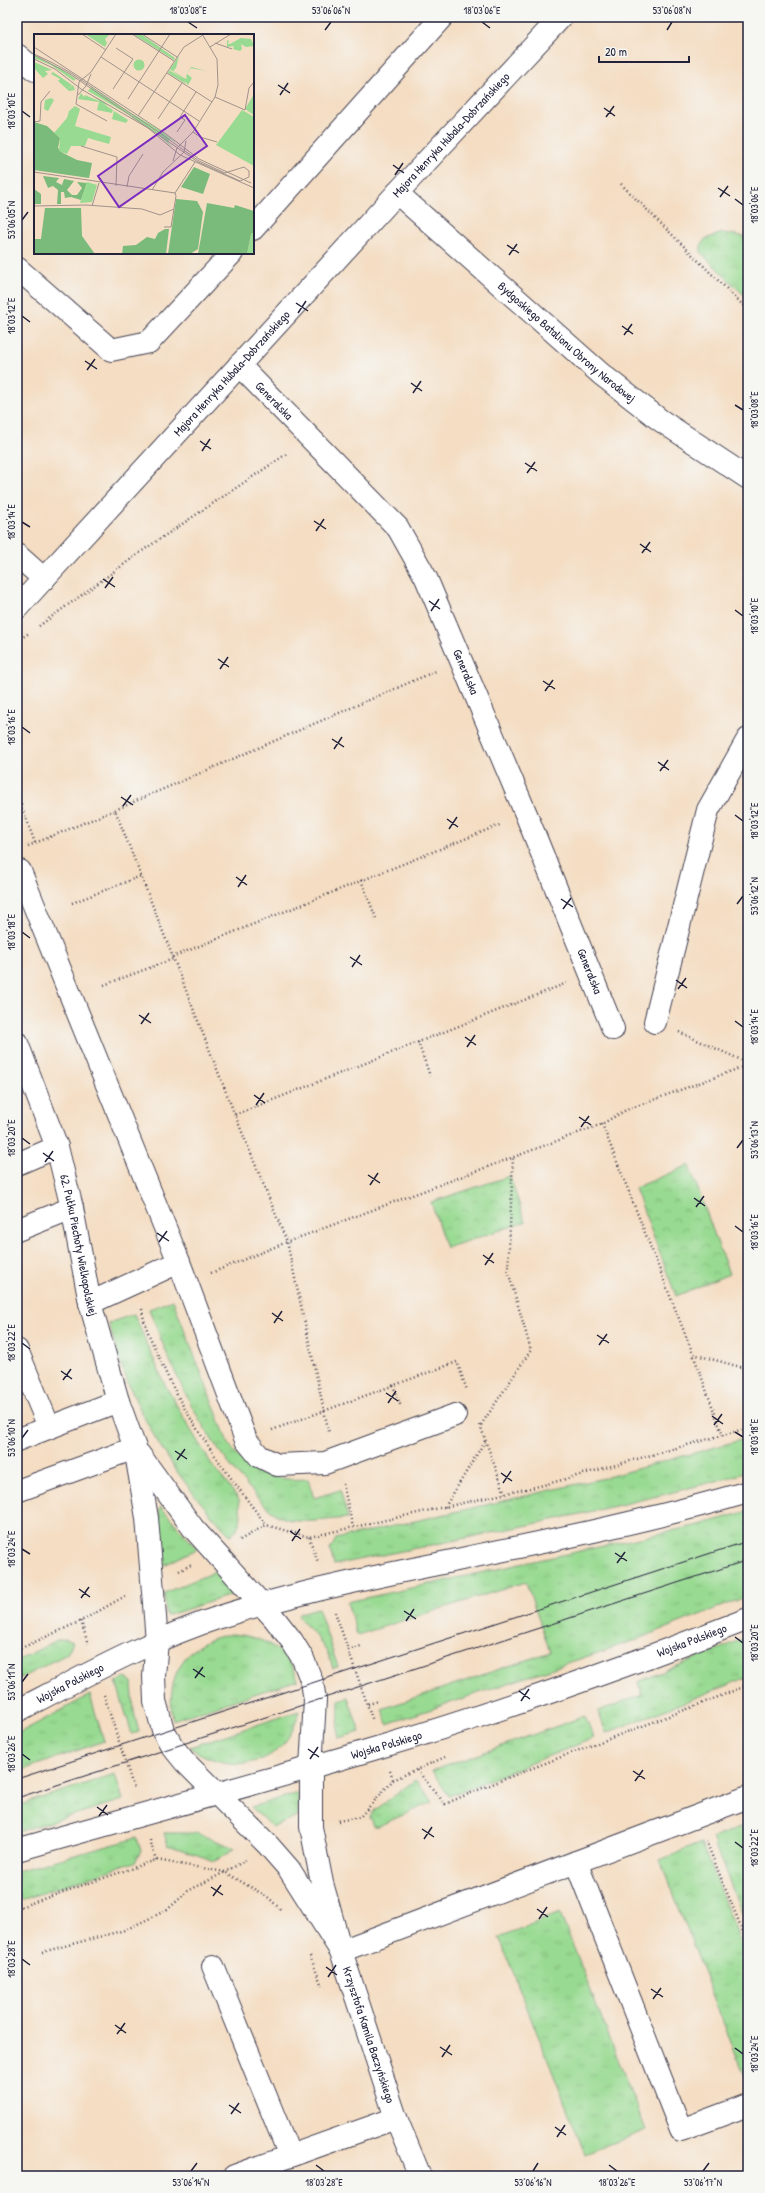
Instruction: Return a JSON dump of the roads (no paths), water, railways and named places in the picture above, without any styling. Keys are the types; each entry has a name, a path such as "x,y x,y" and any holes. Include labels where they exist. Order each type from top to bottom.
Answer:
{"street":[{"path":"254,228 442,17"},
{"name":"Majora Henryka Hubala-Dobrzańskiego","path":"17,608 397,193 561,17"},
{"name":"Bydgoskiego Batalionu Obrony Narodowej","path":"397,193 601,374 660,420 748,478"},
{"path":"17,268 111,350 149,342 231,254"},
{"name":"Generalska","path":"239,365 398,528 426,578 526,814 613,1029"},
{"path":"17,556 44,579"},
{"path":"655,1022 708,810 748,739"},
{"path":"17,873 20,871 179,1262 246,1440 259,1456 277,1464 290,1465 325,1463 455,1415"},
{"name":"62. Pułku Piechoty Wielkopolskiej","path":"17,1043 57,1147 72,1208 90,1303 118,1401 135,1448"},
{"path":"17,1164 57,1147"},
{"path":"17,1230 72,1208"},
{"path":"90,1303 179,1262"},
{"path":"17,1350 49,1427"},
{"path":"17,1440 118,1401"},
{"path":"17,1491 135,1448"},
{"path":"135,1448 172,1502 292,1641 303,1659 312,1682 315,1700 311,1767 312,1827 322,1883 341,1951"},
{"path":"135,1448 147,1518 157,1641 154,1676 155,1701 163,1730 172,1746 184,1762 218,1793 289,1869 341,1951"},
{"name":"Wojska Polskiego","path":"17,1711 96,1669 157,1641 220,1616 327,1587 619,1525 748,1492"},
{"name":"Wojska Polskiego","path":"17,1850 142,1813 381,1747 600,1675 748,1619"},
{"path":"341,1951 696,1818 748,1797"},
{"path":"576,1862 681,2130 748,2105"},
{"name":"Krzysztofa Kamila Baczyńskiego","path":"341,1951 396,2118 420,2176"},
{"path":"213,1966 290,2156"},
{"name":"Krzysztofa Kamila Baczyńskiego","path":"234,2176 396,2118"}],"tram line":[{"path":"17,1779 748,1541"},
{"path":"17,1798 748,1560"}]}
